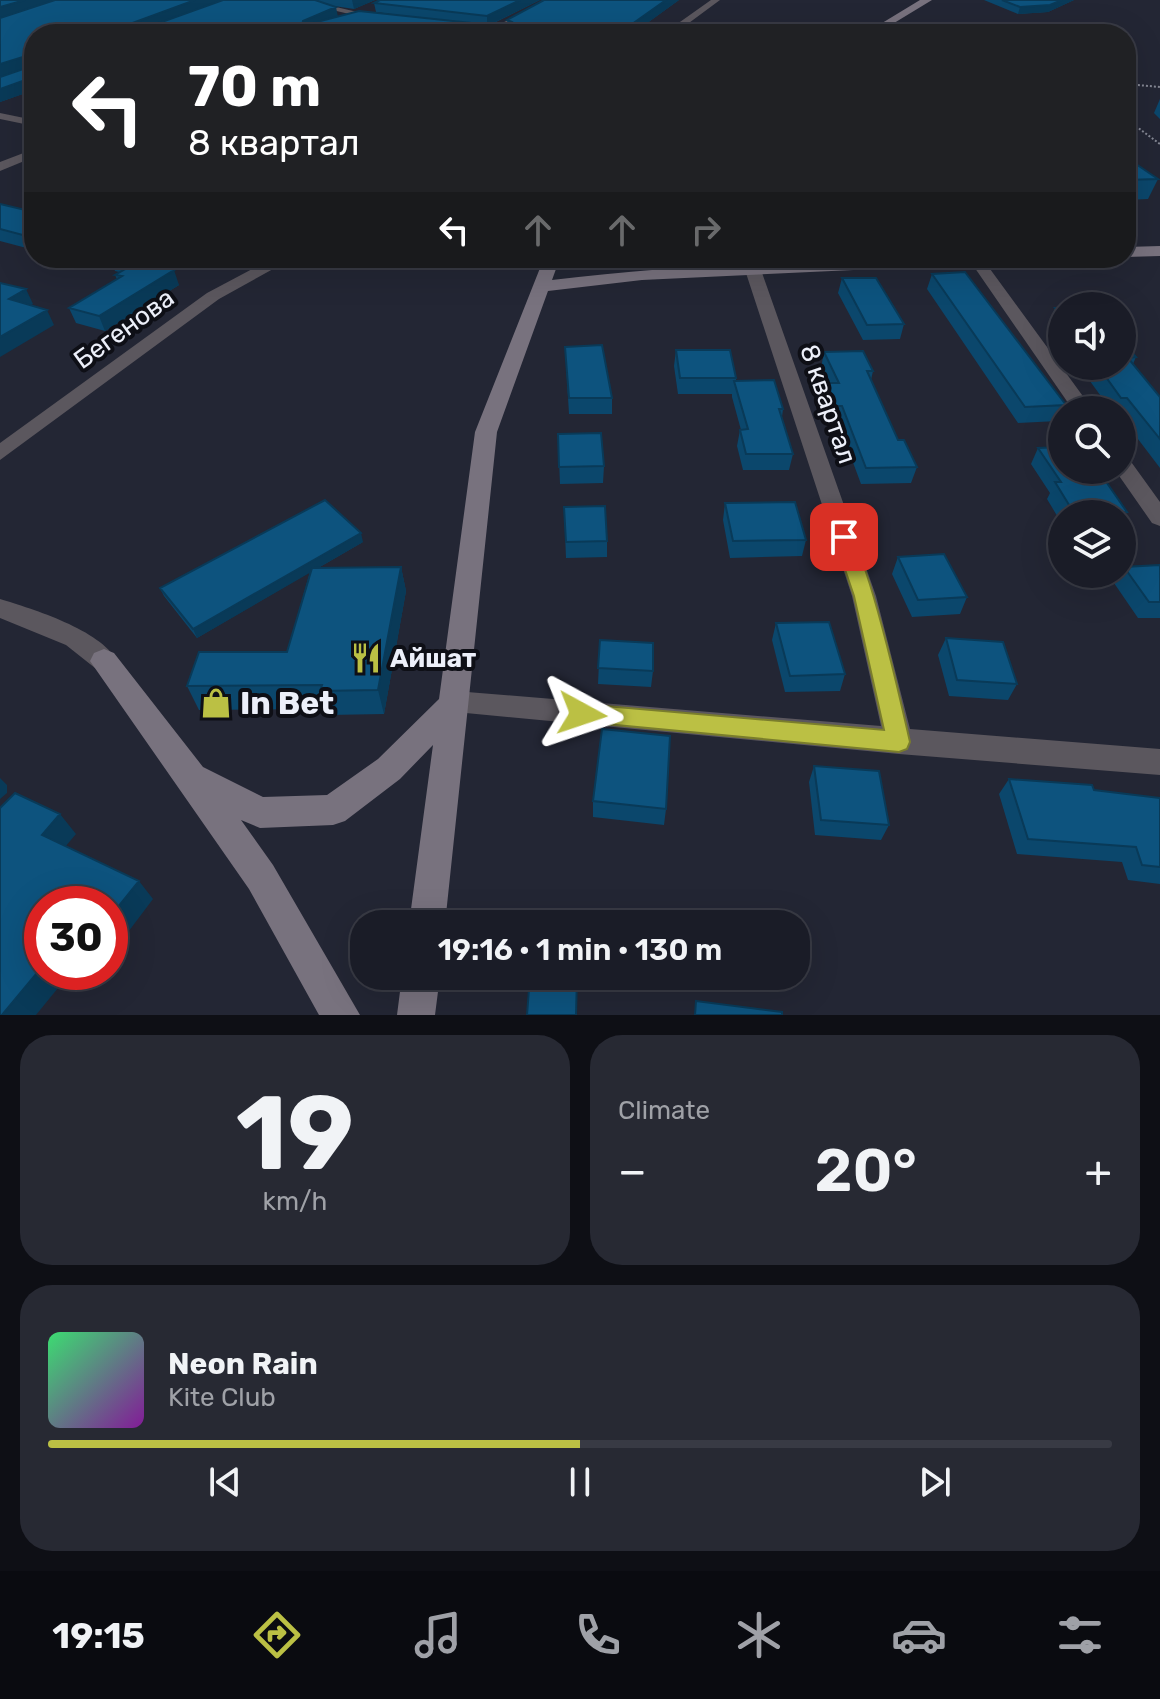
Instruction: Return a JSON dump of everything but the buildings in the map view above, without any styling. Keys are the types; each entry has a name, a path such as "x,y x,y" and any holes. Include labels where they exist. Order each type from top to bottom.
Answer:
{"main road":[{"path":"886,24 927,0"},
{"path":"1136,252 1160,251"},
{"path":"429,910 486,432 548,268"},
{"path":"541,287 642,275 793,268"},
{"path":"104,661 192,777 261,877 341,1015"},
{"path":"192,777 260,813 333,810 389,769 455,703"},
{"path":"416,1015 419,990"}],"street":[{"path":"294,0 385,19"},
{"path":"506,24 553,0"},
{"path":"682,24 716,0"},
{"path":"344,20 378,5"},
{"path":"0,116 24,121"},
{"path":"0,167 24,157"},
{"name":"Бегенова","path":"0,453 213,296 266,268"},
{"path":"981,268 1073,396"},
{"name":"8 квартал","path":"753,270 864,596 899,742"},
{"path":"1136,484 1160,518"},
{"path":"0,608 75,638 104,661"},
{"path":"455,703 1160,762"}],"path":[{"path":"1136,85 1160,87"},
{"path":"1136,126 1160,144"}],"place":[{"name":"Айшат","path":"366,658"},
{"name":"In Bet","path":"216,703"}],"route":[{"path":"582,714 899,742 864,596 844,537"}]}
